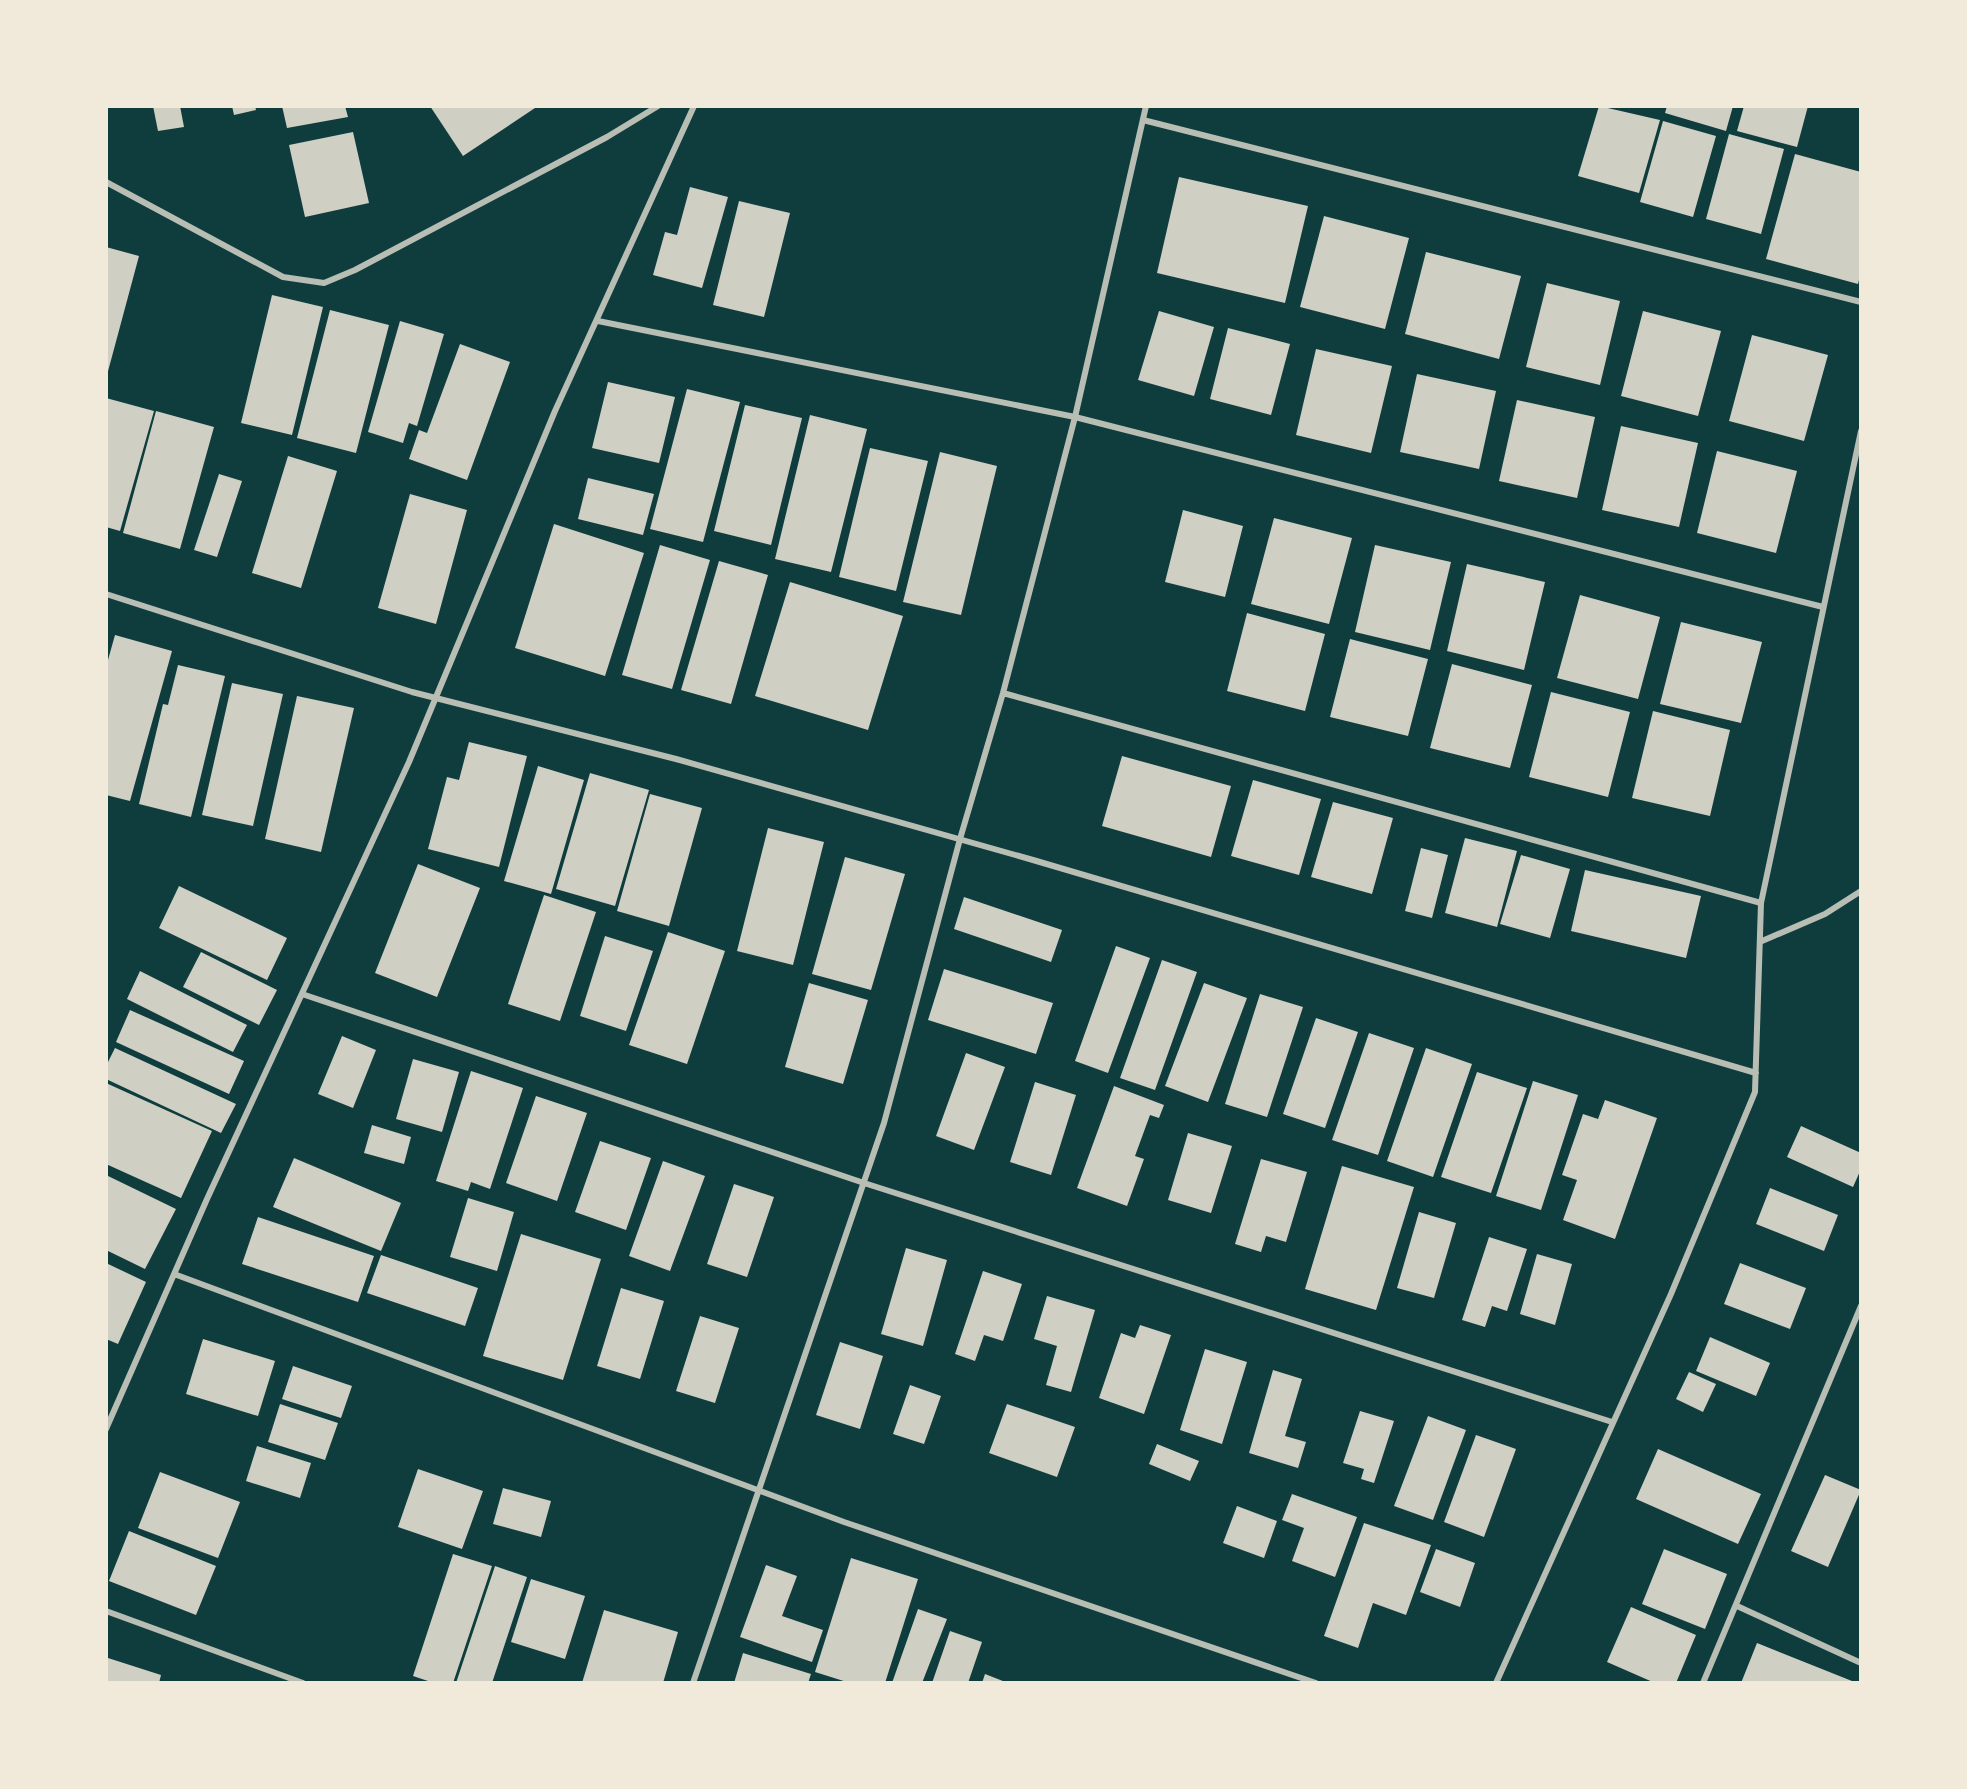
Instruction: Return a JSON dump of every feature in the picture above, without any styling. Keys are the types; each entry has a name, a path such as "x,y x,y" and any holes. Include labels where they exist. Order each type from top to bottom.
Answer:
{"lane":[{"path":"106,182 283,277 324,283 355,270 607,137 658,106"},
{"path":"106,1429 436,698 555,411 694,106"},
{"path":"693,1683 884,1123 960,839 1003,693 1075,417 1146,106"},
{"path":"1143,120 1861,302"},
{"path":"598,321 1075,417 1823,607"},
{"path":"1496,1683 1671,1294 1755,1092 1761,903 1861,431"},
{"path":"106,594 436,698 676,759 960,839 1756,1073"},
{"path":"1003,693 1761,903"},
{"path":"1762,941 1825,914 1861,891"},
{"path":"302,994 864,1183 1612,1422"},
{"path":"174,1274 758,1490 1316,1683"},
{"path":"1703,1683 1861,1306"},
{"path":"1737,1606 1861,1663"},
{"path":"106,1611 303,1683"}],"building":[{"path":"153,106 180,106 184,127 158,131"},
{"path":"232,106 255,106 256,110 234,115"},
{"path":"282,106 345,106 348,117 287,128"},
{"path":"430,106 538,106 463,156"},
{"path":"1599,106 1660,120 1639,193 1578,176"},
{"path":"1667,106 1733,106 1726,131 1665,113"},
{"path":"1744,106 1808,106 1797,147 1737,131"},
{"path":"1663,121 1716,136 1693,217 1640,202"},
{"path":"353,132 369,203 305,217 289,145"},
{"path":"1729,134 1784,149 1761,234 1706,219"},
{"path":"1795,154 1861,172 1861,272 1858,284 1766,259"},
{"path":"1179,177 1308,206 1285,303 1157,273"},
{"path":"690,187 728,197 702,288 653,275 665,232 677,235"},
{"path":"739,201 790,213 764,317 713,305"},
{"path":"1324,216 1409,238 1385,329 1300,307"},
{"path":"106,247 139,256 107,375 106,375"},
{"path":"1426,252 1521,276 1499,359 1405,334"},
{"path":"1547,283 1620,301 1600,385 1526,367"},
{"path":"272,295 323,307 292,435 241,423"},
{"path":"330,310 389,325 356,453 297,438"},
{"path":"1159,311 1214,327 1194,396 1138,380"},
{"path":"1643,311 1721,331 1698,416 1621,396"},
{"path":"400,321 444,334 417,426 409,423 403,443 368,432"},
{"path":"1228,328 1290,344 1271,415 1210,399"},
{"path":"1752,335 1828,355 1804,441 1729,421"},
{"path":"460,344 510,362 467,480 409,459 419,430 427,433"},
{"path":"1316,349 1392,366 1371,453 1296,435"},
{"path":"1417,374 1496,391 1479,469 1400,452"},
{"path":"608,382 675,397 659,463 592,448"},
{"path":"687,389 740,402 703,542 650,529"},
{"path":"106,398 154,411 120,531 106,527"},
{"path":"1517,400 1595,417 1577,498 1499,481"},
{"path":"745,405 802,418 771,545 714,531"},
{"path":"156,411 214,427 180,549 123,533"},
{"path":"810,415 867,429 831,572 775,559"},
{"path":"1621,426 1698,443 1679,527 1602,510"},
{"path":"870,448 928,461 896,591 839,577"},
{"path":"1717,451 1797,471 1776,553 1697,533"},
{"path":"940,452 997,466 961,615 903,602"},
{"path":"288,456 337,471 301,588 252,573"},
{"path":"219,474 242,481 217,557 194,550"},
{"path":"588,478 654,494 643,535 578,519"},
{"path":"410,494 467,510 436,624 378,608"},
{"path":"1183,510 1243,526 1225,597 1165,582"},
{"path":"1274,518 1352,538 1329,624 1251,604"},
{"path":"554,524 644,553 605,676 515,648"},
{"path":"660,545 710,560 672,689 622,675"},
{"path":"1375,545 1451,562 1430,650 1355,632"},
{"path":"719,561 768,575 731,704 681,690"},
{"path":"1467,564 1545,582 1524,670 1447,651"},
{"path":"790,582 903,616 868,730 755,696"},
{"path":"1580,595 1660,617 1638,699 1557,678"},
{"path":"1247,613 1325,634 1305,711 1227,691"},
{"path":"1681,622 1762,642 1741,723 1660,704"},
{"path":"115,635 172,651 130,801 106,795 106,667"},
{"path":"1350,639 1428,659 1408,736 1330,717"},
{"path":"1452,664 1532,685 1510,768 1430,748"},
{"path":"178,665 225,676 191,817 139,804 163,704 168,705"},
{"path":"232,683 283,694 253,826 202,815"},
{"path":"1551,692 1630,712 1608,797 1529,777"},
{"path":"297,696 354,708 321,852 265,839"},
{"path":"1653,711 1730,730 1710,816 1632,798"},
{"path":"469,742 527,756 499,867 428,849 447,777 459,780"},
{"path":"1122,756 1231,786 1211,857 1102,826"},
{"path":"538,766 584,780 551,894 504,881"},
{"path":"590,773 649,790 615,906 556,889"},
{"path":"1253,780 1321,799 1299,875 1231,856"},
{"path":"650,794 702,808 669,926 617,911"},
{"path":"1333,802 1393,818 1372,894 1311,877"},
{"path":"768,828 824,842 793,965 737,951"},
{"path":"1465,838 1517,851 1497,927 1445,913"},
{"path":"1421,848 1448,855 1432,918 1405,911"},
{"path":"1521,855 1570,869 1550,938 1500,924"},
{"path":"845,857 905,874 871,990 812,974"},
{"path":"418,864 480,888 437,997 375,973"},
{"path":"1585,870 1701,896 1686,958 1571,931"},
{"path":"179,886 287,938 267,980 159,928"},
{"path":"544,895 596,912 560,1021 508,1004"},
{"path":"964,897 1062,930 1051,962 954,929"},
{"path":"668,932 725,951 687,1064 629,1045"},
{"path":"605,936 653,951 626,1031 580,1016"},
{"path":"1116,946 1150,958 1108,1073 1075,1061"},
{"path":"201,952 277,990 259,1025 183,987"},
{"path":"1162,960 1197,972 1155,1090 1120,1078"},
{"path":"944,969 1053,1003 1036,1054 928,1020"},
{"path":"140,971 247,1025 233,1052 127,999"},
{"path":"809,983 868,1000 843,1084 785,1067"},
{"path":"1204,983 1247,998 1208,1102 1165,1086"},
{"path":"1260,994 1303,1007 1267,1117 1225,1104"},
{"path":"130,1010 244,1061 229,1094 116,1042"},
{"path":"1316,1018 1358,1032 1325,1128 1283,1114"},
{"path":"1369,1033 1414,1048 1378,1155 1332,1140"},
{"path":"342,1036 376,1050 353,1108 318,1094"},
{"path":"115,1048 236,1104 221,1133 106,1079 106,1066"},
{"path":"1426,1048 1472,1064 1433,1177 1387,1161"},
{"path":"966,1053 1005,1067 974,1150 936,1136"},
{"path":"413,1059 459,1072 442,1132 396,1119"},
{"path":"471,1071 523,1088 490,1189 471,1182 468,1191 436,1181"},
{"path":"1477,1072 1527,1088 1491,1193 1441,1177"},
{"path":"1533,1081 1578,1095 1541,1210 1496,1196"},
{"path":"1035,1082 1076,1095 1051,1175 1010,1162"},
{"path":"106,1083 212,1131 181,1198 106,1164"},
{"path":"1114,1086 1164,1105 1159,1118 1150,1115 1135,1156 1144,1159 1127,1206 1077,1188"},
{"path":"536,1096 587,1113 557,1201 506,1183"},
{"path":"1605,1100 1657,1118 1615,1239 1563,1220 1577,1180 1562,1175 1583,1114 1598,1119"},
{"path":"372,1125 411,1137 404,1164 364,1153"},
{"path":"1801,1126 1861,1153 1861,1169 1853,1187 1787,1157"},
{"path":"1188,1133 1232,1146 1211,1213 1168,1200"},
{"path":"600,1141 651,1158 626,1230 575,1212"},
{"path":"294,1158 401,1203 381,1251 273,1207"},
{"path":"1261,1159 1307,1172 1286,1242 1266,1236 1261,1252 1235,1244"},
{"path":"663,1161 705,1176 670,1271 629,1256"},
{"path":"1342,1166 1414,1187 1376,1310 1305,1289"},
{"path":"106,1175 176,1209 145,1269 106,1250"},
{"path":"734,1184 774,1197 747,1277 707,1264"},
{"path":"1770,1188 1838,1215 1824,1251 1756,1224"},
{"path":"468,1198 514,1212 497,1271 450,1257"},
{"path":"1419,1212 1456,1223 1434,1298 1397,1288"},
{"path":"258,1217 374,1256 358,1302 242,1264"},
{"path":"521,1234 601,1259 563,1380 483,1356"},
{"path":"1489,1237 1527,1249 1507,1311 1492,1306 1485,1327 1462,1320"},
{"path":"906,1248 947,1260 923,1346 881,1334"},
{"path":"1537,1254 1572,1264 1555,1325 1520,1314"},
{"path":"381,1255 478,1288 465,1326 367,1293"},
{"path":"106,1263 146,1282 118,1344 106,1339"},
{"path":"1740,1263 1806,1288 1790,1329 1724,1304"},
{"path":"983,1271 1022,1284 1003,1341 984,1335 975,1361 955,1354"},
{"path":"621,1288 664,1301 640,1379 597,1366"},
{"path":"1047,1296 1095,1310 1071,1392 1046,1385 1057,1346 1034,1339"},
{"path":"700,1316 739,1328 715,1403 676,1391"},
{"path":"1140,1325 1171,1335 1144,1414 1099,1398 1121,1333 1135,1338"},
{"path":"1710,1337 1770,1363 1756,1396 1696,1371"},
{"path":"203,1339 275,1361 258,1416 186,1394"},
{"path":"840,1342 883,1356 860,1429 816,1415"},
{"path":"1205,1349 1247,1362 1222,1444 1180,1430"},
{"path":"293,1366 352,1386 341,1418 282,1399"},
{"path":"1273,1370 1302,1379 1285,1436 1306,1442 1298,1468 1249,1453"},
{"path":"1689,1372 1716,1384 1703,1412 1676,1399"},
{"path":"910,1385 941,1396 924,1444 893,1434"},
{"path":"280,1404 338,1423 325,1460 268,1442"},
{"path":"1007,1404 1075,1427 1057,1477 989,1453"},
{"path":"1360,1411 1394,1421 1374,1483 1361,1479 1364,1469 1343,1463"},
{"path":"1428,1416 1466,1430 1433,1520 1394,1506"},
{"path":"1476,1435 1516,1449 1484,1537 1444,1522"},
{"path":"1157,1444 1199,1461 1190,1481 1149,1464"},
{"path":"257,1446 311,1463 300,1498 246,1481"},
{"path":"1658,1449 1761,1494 1738,1544 1636,1499"},
{"path":"418,1469 483,1491 462,1549 398,1527"},
{"path":"160,1472 240,1502 218,1558 138,1528"},
{"path":"1825,1475 1861,1490 1828,1567 1791,1551"},
{"path":"503,1488 551,1501 541,1537 493,1524"},
{"path":"1292,1494 1357,1517 1335,1577 1292,1561 1304,1528 1282,1520"},
{"path":"1237,1506 1277,1521 1264,1558 1223,1543"},
{"path":"1364,1523 1431,1545 1406,1615 1373,1603 1358,1648 1324,1636"},
{"path":"129,1531 216,1566 196,1615 109,1581"},
{"path":"1436,1549 1475,1563 1460,1607 1420,1592"},
{"path":"1664,1549 1727,1574 1705,1629 1642,1604"},
{"path":"453,1554 492,1566 453,1683 434,1683 413,1676"},
{"path":"851,1558 918,1579 885,1683 850,1683 815,1672"},
{"path":"766,1565 797,1576 782,1616 823,1630 812,1662 740,1637"},
{"path":"495,1566 527,1577 492,1683 456,1683"},
{"path":"531,1579 585,1596 565,1659 511,1642"},
{"path":"1631,1607 1696,1635 1676,1683 1655,1683 1607,1662"},
{"path":"918,1609 947,1619 922,1683 892,1683"},
{"path":"604,1610 678,1632 663,1683 582,1683"},
{"path":"950,1631 982,1642 968,1683 932,1683"},
{"path":"1757,1643 1857,1683 1741,1683"},
{"path":"743,1653 811,1674 808,1683 734,1683"},
{"path":"108,1658 161,1675 159,1683 106,1683"},
{"path":"985,1674 1008,1683 982,1683"}]}
